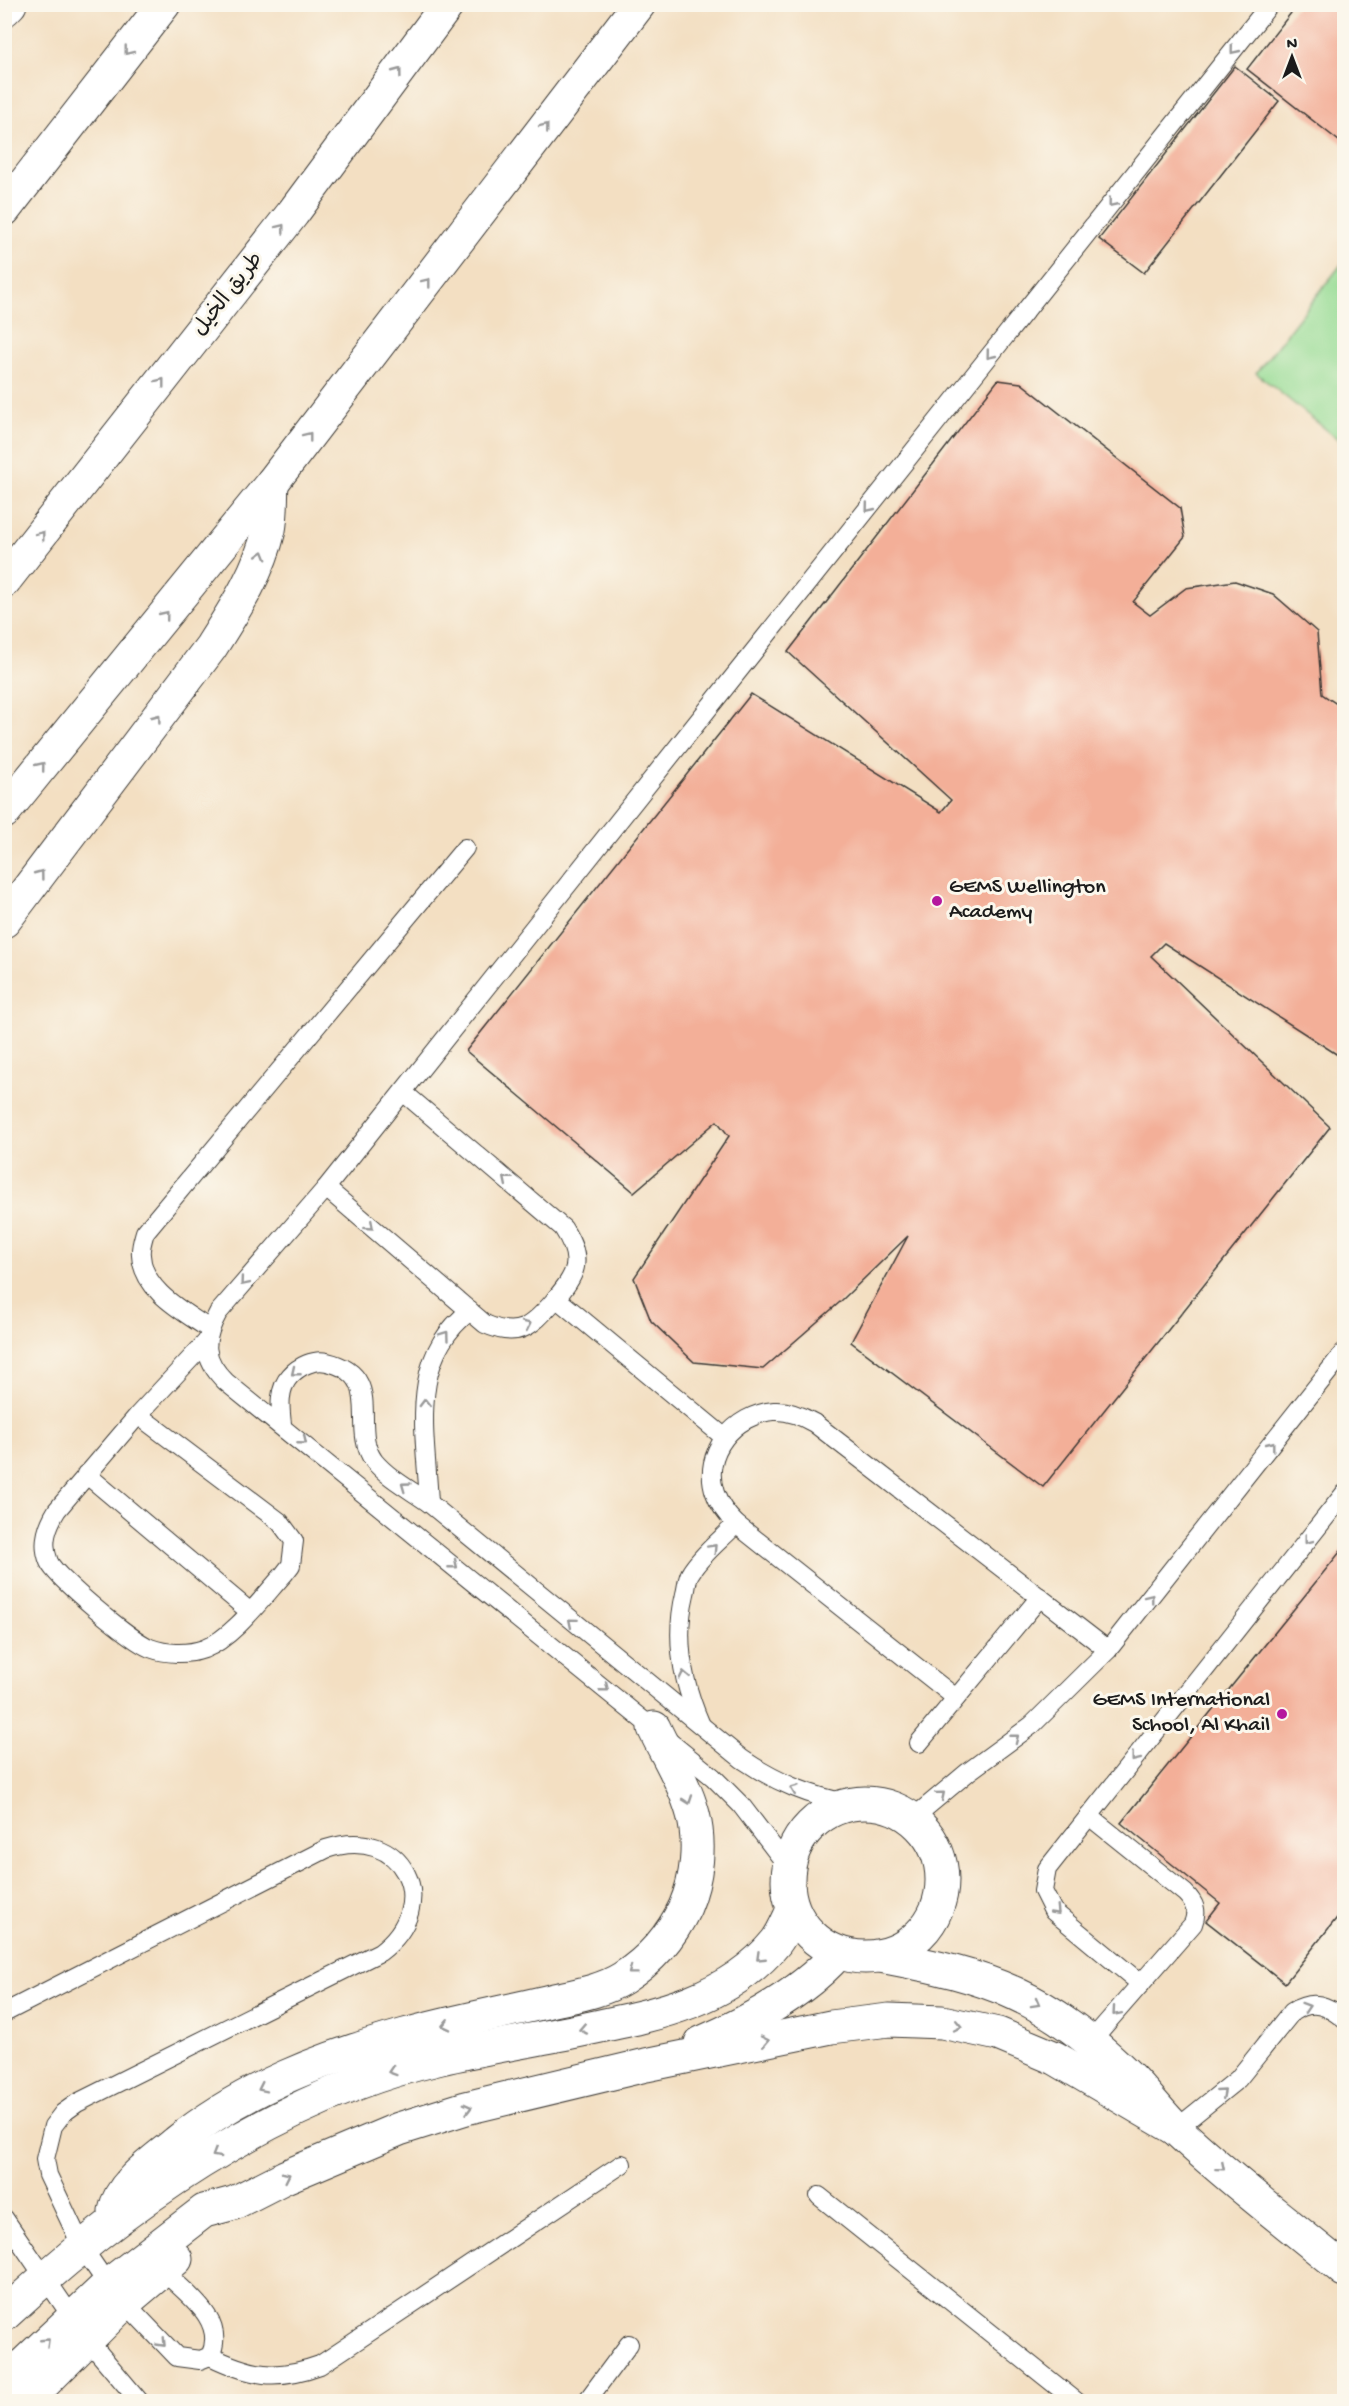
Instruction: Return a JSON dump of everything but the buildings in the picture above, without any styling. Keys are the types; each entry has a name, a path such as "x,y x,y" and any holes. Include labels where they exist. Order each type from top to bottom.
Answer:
{"main road":[{"path":"4,10 10,4"},
{"path":"4,210 164,4"},
{"name":"طريق الخيل","path":"4,581 293,213 448,4"},
{"path":"4,812 272,483 639,4"},
{"path":"4,921 211,647 236,609 257,570 264,549 270,527 272,483"},
{"path":"115,2222 116,2202 155,2160 197,2126 243,2097 296,2071 407,2034 586,1993 622,1979 652,1956 676,1926 692,1892 698,1854 694,1816 684,1788 654,1728"},
{"path":"880,1956 901,1949 920,1936 933,1918 941,1898 943,1876 939,1854 929,1835 913,1818 894,1808 872,1803 851,1804 829,1812 810,1826 795,1846 789,1868 788,1890 793,1910 811,1936 838,1953 859,1957 880,1956 946,1968 1021,1995 1056,2014 1129,2078 1176,2129 1344,2270"},
{"path":"4,2315 82,2247 115,2222 215,2154 285,2115 358,2083 422,2062 645,2018 682,2007 715,1991 747,1970 776,1941 793,1910"},
{"path":"646,2065 715,2037 774,2003 823,1970 838,1953"},
{"path":"4,2383 79,2328 195,2216 213,2206 234,2204 295,2172 399,2129 466,2108 646,2065 831,2027 889,2020 942,2022 998,2034 1055,2058 1176,2129"},
{"path":"116,2294 162,2270 217,2228 234,2204"},
{"path":"24,2402 79,2328"}],"lane":[{"path":"138,1415 289,1531 294,1541 291,1565 228,1634 204,1649 177,1654 150,1648 128,1634 61,1577 50,1563 45,1544 48,1526 57,1510 86,1474 208,1335 218,1312 326,1188 1270,4"},
{"path":"465,848 145,1232 141,1255 147,1276 161,1294 208,1335 208,1356 215,1371 713,1777 741,1806 789,1868"},
{"path":"326,1188 485,1324 498,1330 512,1331 526,1328 538,1320 571,1282 576,1254 563,1228 403,1092"},
{"path":"556,1298 724,1437"},
{"path":"429,1503 426,1381 435,1349 445,1334 470,1311"},
{"path":"913,1818 968,1772 1032,1725 1108,1650 1344,1352"},
{"path":"282,1424 282,1392 286,1380 295,1370 308,1364 324,1361 340,1366 354,1375 363,1389 364,1433 373,1459 382,1469 429,1503 703,1730 770,1778 798,1791 851,1804"},
{"path":"956,1698 735,1524 723,1510 715,1492 712,1474 715,1454 724,1437 738,1423 756,1414 776,1410 796,1413 814,1423 1108,1650"},
{"path":"86,1474 249,1611"},
{"path":"1141,1984 1053,1911 1043,1891 1047,1869 1344,1494"},
{"path":"703,1730 690,1700 682,1669 680,1636 682,1604 690,1572 735,1524"},
{"path":"919,1743 1040,1597"},
{"path":"1089,1816 1191,1899 1196,1916 1193,1924 1090,2042"},
{"path":"4,2013 326,1849 345,1842 366,1843 385,1851 400,1864 409,1882 412,1903 407,1923 396,1940 380,1952 77,2103 53,2126 45,2159 48,2175 82,2247 116,2294 177,2357 200,2360 210,2356 236,2369 257,2375 299,2373 320,2365 622,2164"},
{"path":"1176,2129 1238,2079 1292,2012 1314,2003 1326,2006 1344,2019"},
{"path":"819,2196 1077,2402"},
{"path":"4,2218 79,2328 140,2402"},
{"path":"162,2270 209,2318 216,2337 210,2356"},
{"path":"586,2402 629,2344"}],"green space":[{"path":"1344,261 1344,444 1256,373"}],"place":[{"name":"GEMS Wellington Academy","path":"937,901"},
{"name":"GEMS International School, Al Khail","path":"1282,1714"}]}
